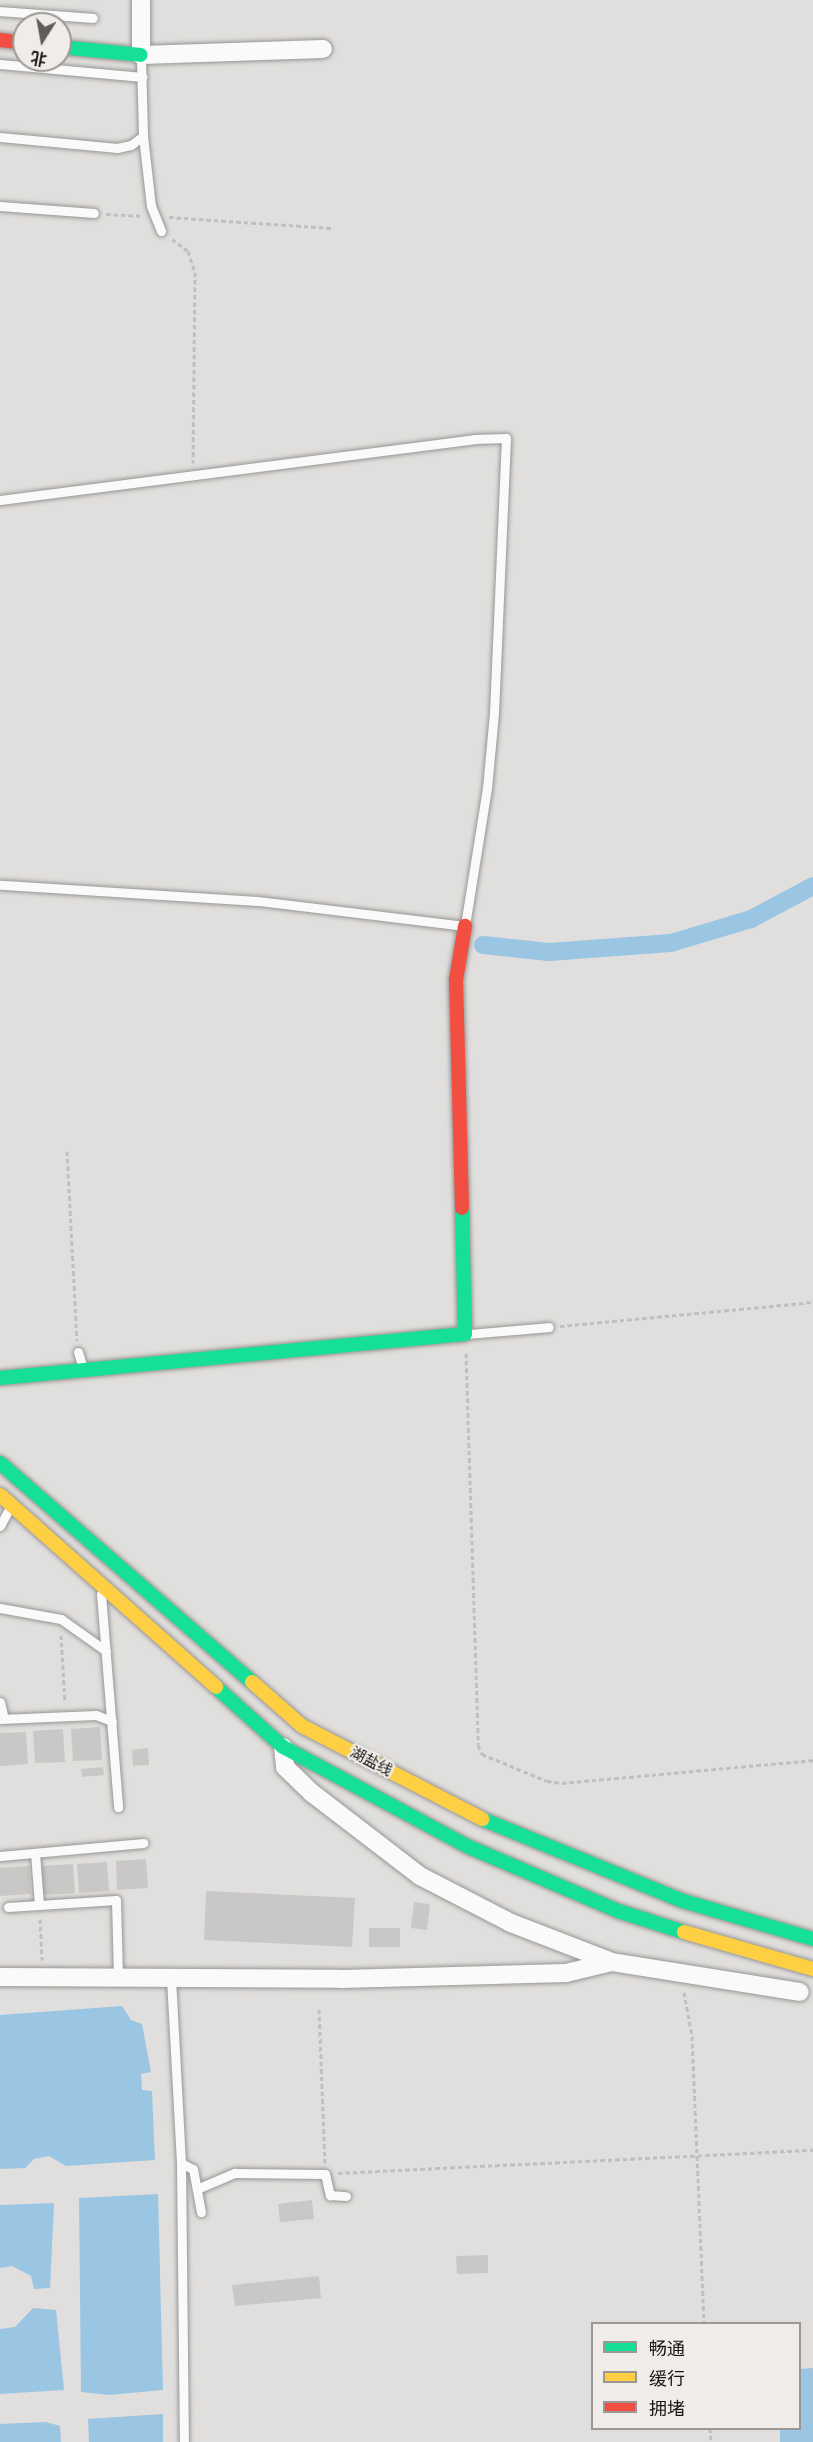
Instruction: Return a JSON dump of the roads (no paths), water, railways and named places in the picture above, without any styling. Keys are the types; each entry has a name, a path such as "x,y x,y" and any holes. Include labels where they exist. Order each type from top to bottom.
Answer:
{"main road":[{"path":"72,47 141,55"},
{"path":"0,1378 465,1334 456,980 465,926"},
{"name":"湖盐线","path":"0,1463 302,1726 479,1818 639,1884 755,1925 813,1939"},
{"name":"湖盐线","path":"5,1500 283,1747 469,1847 618,1911 760,1957 813,1969"}],"street":[{"path":"141,0 141,55 323,49"},
{"path":"283,1747 285,1767 420,1876 511,1923 612,1962 681,1976 800,1992"},
{"path":"0,1977 171,1978 566,1973 612,1962"}],"lane":[{"path":"0,11 93,18"},
{"path":"141,55 143,136 155,216 161,231"},
{"path":"0,64 142,77"},
{"path":"0,137 117,148 131,145 143,136"},
{"path":"0,206 94,213"},
{"path":"0,500 474,439 506,438 494,713 488,788 465,926 257,901 0,885"},
{"path":"465,1334 549,1327"},
{"path":"78,1352 83,1371"},
{"path":"0,1526 5,1500"},
{"path":"100,1585 118,1807"},
{"path":"0,1608 61,1619 106,1651"},
{"path":"0,1702 2,1719 96,1715 111,1721"},
{"path":"0,1856 143,1843"},
{"path":"35,1853 39,1905"},
{"path":"8,1907 116,1900 118,1978"},
{"path":"171,1978 181,2163 184,2442"},
{"path":"181,2163 193,2169 199,2187 201,2212"},
{"path":"199,2187 235,2173 325,2174 330,2195 346,2196"}],"water":[{"path":"122,2006 131,2020 142,2024 151,2072 141,2074 142,2090 152,2091 155,2160 66,2166 49,2156 34,2159 25,2168 0,2169 0,2015"},
{"path":"158,2194 163,2390 109,2395 81,2392 79,2198"},
{"path":"54,2203 50,2288 34,2289 31,2276 12,2266 0,2268 0,2205"},
{"path":"33,2308 56,2310 64,2390 0,2394 0,2329 15,2327"},
{"path":"813,2368 813,2442 780,2442 780,2430 801,2430 801,2369"},
{"path":"163,2414 163,2442 89,2442 88,2419"},
{"path":"46,2422 60,2426 61,2442 0,2442 0,2424"}],"waterway":[{"path":"483,945 549,952 671,943 751,919 813,886"}]}
